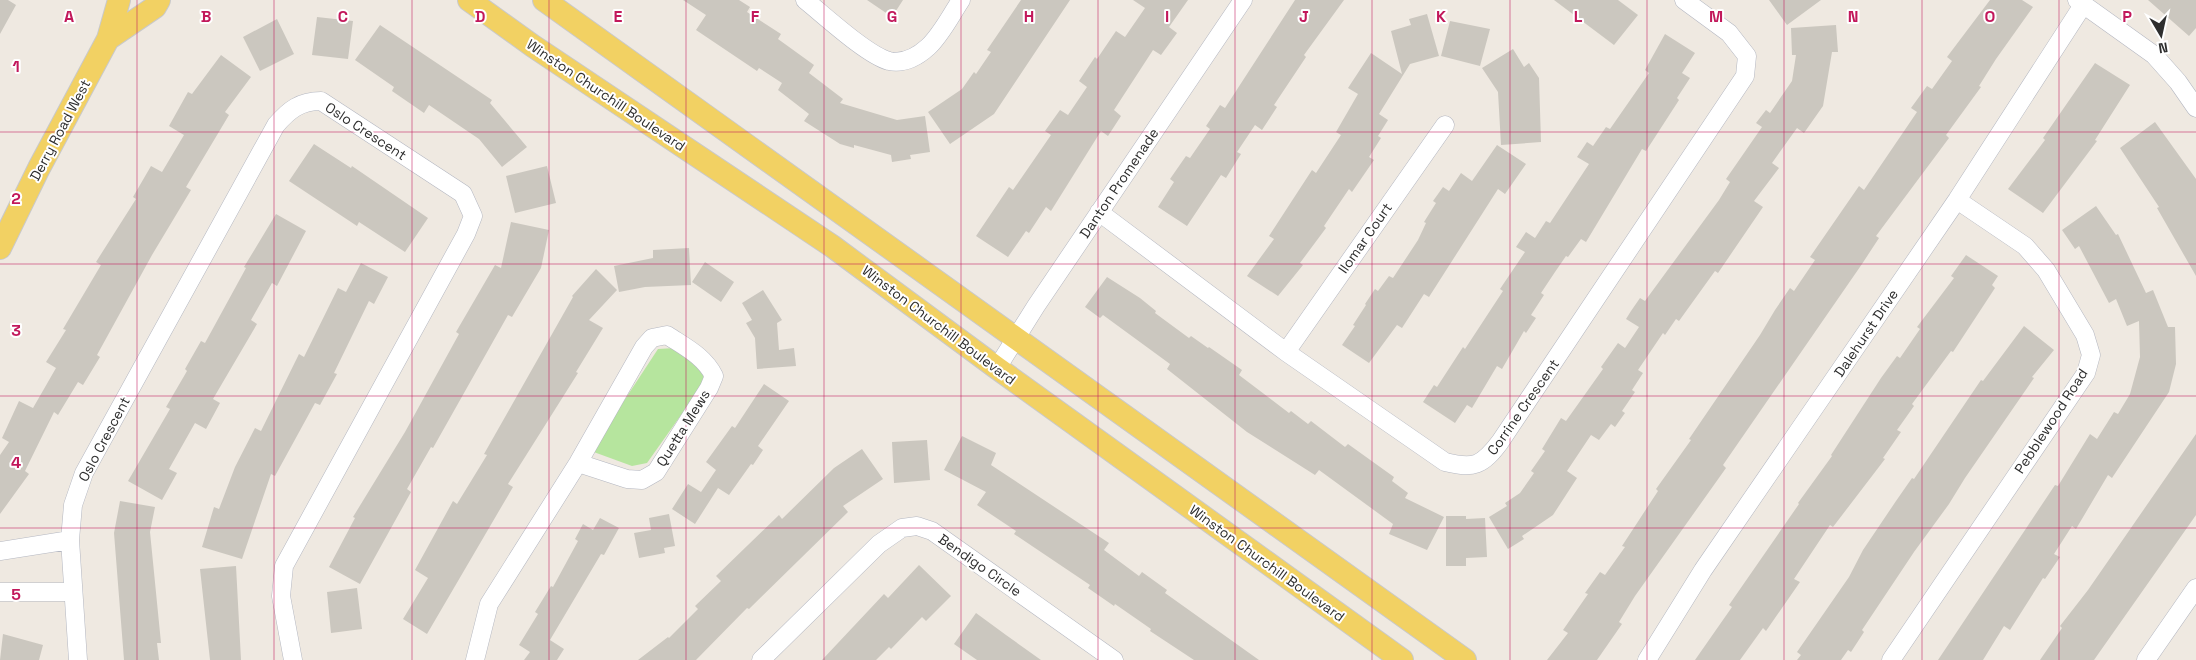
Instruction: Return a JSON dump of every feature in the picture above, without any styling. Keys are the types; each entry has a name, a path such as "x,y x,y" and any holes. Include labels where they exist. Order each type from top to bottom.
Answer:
{"main road":[{"name":"Derry Road West","path":"0,248 39,168 108,39 119,0"},
{"name":"Derry Road West","path":"108,39 155,8 159,0"},
{"name":"Winston Churchill Boulevard","path":"469,0 532,46 832,246 997,368 1402,660"},
{"path":"544,0 1465,660"}],"street":[{"path":"805,0 875,55 890,61 906,61 918,56 929,46 961,0"},
{"name":"Danton Promenade","path":"997,368 1099,212 1243,0"},
{"name":"Corrine Crescent","path":"1099,212 1286,352 1445,462 1466,467 1487,459 1745,76 1748,56 1729,33 1684,0"},
{"path":"2080,3 2154,56 2178,82 2196,108"},
{"name":"Dalehurst Drive","path":"1646,660 1703,570 1958,200 2080,3"},
{"name":"Oslo Crescent","path":"78,660 70,540 74,505 84,473 276,125 290,110 308,101 321,101 463,194 474,216 466,234 284,566 281,596 293,660"},
{"name":"Ilomar Court","path":"1286,352 1444,124"},
{"name":"Pebblewood Road","path":"1891,660 2086,373 2091,355 2085,335 2040,264 2024,246 1958,200"},
{"name":"Quetta Mews","path":"475,660 489,604 578,463 644,346 652,338 667,335 698,354 708,364 714,376 709,388 656,472 642,480 627,479 578,463"},
{"name":"Bendigo Circle","path":"761,660 879,544 902,528 917,526 932,531 1114,660"},
{"path":"0,551 70,540"},
{"path":"2146,660 2196,588"},
{"path":"0,592 74,592"}],"green space":[{"path":"675,348 703,370 703,384 647,463 632,466 591,451 658,349"}],"building":[{"path":"0,0 8,0 16,5 0,34"},
{"path":"683,0 739,0 750,7 747,12 781,34 778,39 814,65 809,73 843,99 840,103 897,120 925,116 930,152 910,155 911,159 892,162 891,155 854,145 854,148 840,144 804,121 809,114 778,90 782,83 759,68 757,71 696,30 706,15"},
{"path":"867,0 903,0 892,17"},
{"path":"1021,0 1070,0 994,114 950,144 928,112 962,89 974,72 976,74 991,52 987,50"},
{"path":"1133,0 1188,0 1169,27 1177,33 1161,55 1153,50 1114,110 1121,116 1108,136 1101,131 1051,211 1046,207 1029,233 1026,231 1008,257 976,236 1009,187 1013,190 1051,135 1045,131 1060,110 1068,115 1087,87 1079,81 1095,57 1097,59 1116,31 1125,37 1145,8"},
{"path":"1295,0 1344,0 1304,55 1306,57 1274,105 1277,107 1262,130 1255,125 1237,152 1241,154 1226,178 1221,175 1187,226 1158,207 1174,182 1170,179 1186,156 1190,158 1210,129 1206,126 1220,105 1225,108"},
{"path":"1554,0 1618,0 1638,15 1614,45"},
{"path":"1769,0 1821,0 1787,25"},
{"path":"1990,0 2022,0 2033,7 1996,59 1979,86 1981,87 1946,135 1949,138 1876,236 1879,238 1862,264 1723,465 1726,468 1635,596 1619,622 1622,624 1597,660 1547,660 1568,633 1563,630 1588,594 1585,593 1600,572 1605,575 1625,547 1622,546 1658,491 1656,489 1691,440 1689,439 1790,288 1794,291 1815,260 1810,257 1859,186 1864,190 1917,112 1911,108 1927,86 1932,89 1952,61 1947,57"},
{"path":"2148,0 2196,0 2196,28 2189,36"},
{"path":"1427,14 1439,56 1410,64 1379,114 1388,120 1378,136 1381,138 1369,157 1374,160 1352,192 1349,189 1324,226 1326,228 1300,263 1303,265 1278,296 1247,276 1274,239 1269,236 1312,170 1316,173 1341,135 1336,132 1358,94 1348,88 1371,53 1402,74 1391,31 1411,25 1409,19"},
{"path":"317,17 353,21 348,59 312,55"},
{"path":"277,19 294,54 260,71 243,37"},
{"path":"1450,21 1490,29 1480,66 1441,56"},
{"path":"380,25 492,100 490,103 527,147 502,167 479,139 429,105 424,113 392,91 394,87 355,60"},
{"path":"1836,25 1838,52 1832,52 1823,106 1804,133 1797,128 1772,163 1779,168 1754,201 1763,207 1718,273 1715,271 1679,321 1676,319 1665,335 1663,333 1638,370 1643,373 1632,390 1635,392 1622,411 1625,413 1615,427 1611,424 1599,440 1591,435 1567,471 1577,478 1553,515 1522,536 1524,539 1508,549 1489,517 1507,506 1505,503 1520,493 1534,473 1531,471 1545,451 1542,449 1561,418 1566,421 1603,369 1601,367 1618,343 1625,348 1639,327 1626,319 1631,311 1640,298 1645,301 1719,200 1730,182 1726,179 1762,127 1756,123 1766,110 1770,113 1792,81 1796,55 1792,55 1791,28"},
{"path":"1665,34 1695,53 1682,73 1690,78 1677,98 1679,100 1646,151 1642,149 1586,242 1581,239 1568,257 1566,256 1541,293 1544,295 1531,315 1536,318 1526,333 1524,331 1502,369 1497,366 1472,408 1467,405 1455,423 1423,402 1434,385 1437,387 1463,347 1465,349 1503,291 1500,289 1525,252 1516,247 1526,232 1535,238 1546,221 1550,223 1589,164 1577,157 1587,142 1593,146 1606,127 1610,129 1649,73 1645,70"},
{"path":"1513,49 1524,67 1529,63 1539,78 1541,142 1501,145 1498,92 1482,68"},
{"path":"221,55 251,77 225,112 229,115 186,187 191,190 152,255 97,355 100,357 83,385 78,382 58,415 54,412 25,471 29,474 0,514 0,455 9,442 2,438 19,401 33,408 56,368 46,362 66,330 63,329 101,265 96,262 136,199 133,197 151,166 162,172 184,135 169,126 188,92 192,94"},
{"path":"2095,63 2130,85 2095,140 2097,141 2043,213 2008,189 2045,140 2043,138"},
{"path":"2155,122 2196,179 2196,276 2157,208 2159,207 2120,148"},
{"path":"314,144 351,168 352,166 428,218 405,252 359,222 357,226 289,181"},
{"path":"1497,145 1526,164 1505,194 1498,189 1429,297 1424,294 1402,328 1397,325 1369,363 1342,345 1355,326 1353,325 1375,289 1378,291 1389,276 1393,278 1418,240 1426,223 1424,222 1436,203 1433,201 1443,187 1449,191 1461,173 1472,181"},
{"path":"547,166 556,203 515,213 506,176"},
{"path":"2096,206 2116,235 2118,234 2146,293 2153,290 2168,327 2175,327 2176,364 2169,392 2112,478 2108,475 2076,529 2072,526 2054,554 2060,557 2045,579 2043,578 2010,630 2004,626 1983,660 1938,660 2055,485 2058,486 2090,434 2097,439 2114,412 2118,414 2130,394 2140,357 2139,321 2127,326 2116,299 2109,303 2079,246 2075,249 2062,230"},
{"path":"276,214 306,231 277,286 272,283 251,320 257,324 213,399 220,403 206,429 195,423 169,469 177,473 162,500 128,481 170,409 166,407 187,371 185,369 201,341 205,343 246,268 244,267"},
{"path":"511,222 549,230 541,268 512,317 508,315 433,448 431,447 407,489 411,492 360,584 329,567 355,518 353,517 405,432 459,334 456,332 495,265 501,268"},
{"path":"689,248 691,285 645,287 619,292 614,266 653,258 653,250"},
{"path":"1966,255 1998,276 1992,285 1995,288 1953,352 1951,351 1912,404 1914,406 1897,430 1901,432 1883,458 1885,459 1833,527 1830,525 1794,579 1800,582 1766,631 1763,628 1740,660 1695,660 1732,607 1729,605 1832,456 1881,378 1897,356 1900,358 1920,329 1917,327 1954,278 1951,276"},
{"path":"705,262 734,282 721,302 692,282"},
{"path":"361,263 388,277 374,304 369,301 334,373 337,374 320,405 315,403 275,476 271,474 242,559 202,547 214,507 219,509 235,467 255,428 261,431 299,354 304,357 338,288 346,292"},
{"path":"596,269 617,290 589,320 603,328 576,372 578,373 508,484 513,487 427,634 403,619 428,578 415,570 453,501 457,504 487,455 484,454 572,296"},
{"path":"1107,277 1140,298 1156,311 1155,313 1189,338 1191,336 1242,370 1239,375 1289,413 1291,411 1308,424 1311,421 1345,447 1348,444 1394,477 1392,481 1408,493 1405,498 1444,517 1427,550 1389,534 1393,524 1319,470 1315,475 1247,432 1167,369 1170,364 1103,315 1100,318 1085,307"},
{"path":"763,290 782,320 777,323 779,350 794,348 796,366 757,369 755,338 746,323 752,320 742,303"},
{"path":"2024,326 2054,350 2032,377 2034,378 1949,504 1914,552 1862,630 1864,632 1851,652 1848,650 1841,660 1797,660 1801,655 1797,652 1849,577 1863,550 1896,501 1912,478 1914,479 1981,380 1983,381"},
{"path":"764,384 789,401 758,446 763,450 753,465 751,464 729,495 718,488 695,524 672,509 688,484 701,492 716,470 706,462 732,426 735,428"},
{"path":"2196,434 2196,515 2094,660 2040,660 2062,628 2060,626 2088,590"},
{"path":"962,436 996,453 991,465 1109,543 1104,550 1139,576 1142,572 1167,590 1165,593 1259,660 1194,660 1150,631 1151,629 1115,604 1114,606 1088,588 1090,585 1014,534 1016,531 977,505 986,492 944,470"},
{"path":"927,440 930,480 894,483 892,442"},
{"path":"862,449 883,479 843,506 848,512 749,609 747,608 696,660 638,660 669,638 698,609 695,606 721,581 716,576 779,515 782,519 834,468"},
{"path":"120,501 155,507 150,532 161,643 157,643 159,660 124,660 114,533"},
{"path":"669,514 675,546 664,548 665,553 639,558 634,533 651,530 649,518"},
{"path":"1446,516 1466,516 1466,519 1485,518 1487,557 1466,558 1466,566 1446,566"},
{"path":"600,518 619,528 604,555 601,554 550,640 564,649 557,660 524,660 530,652 519,645 538,614 535,612 551,586 553,587 578,541 575,539 583,524 593,530"},
{"path":"919,565 951,596 926,621 922,617 891,649 889,647 876,660 822,660 884,594 888,598"},
{"path":"236,566 241,660 210,660 200,569"},
{"path":"357,588 362,629 331,633 327,592"},
{"path":"976,613 1041,660 977,660 954,644"},
{"path":"3,634 43,645 39,660 0,660"}]}
